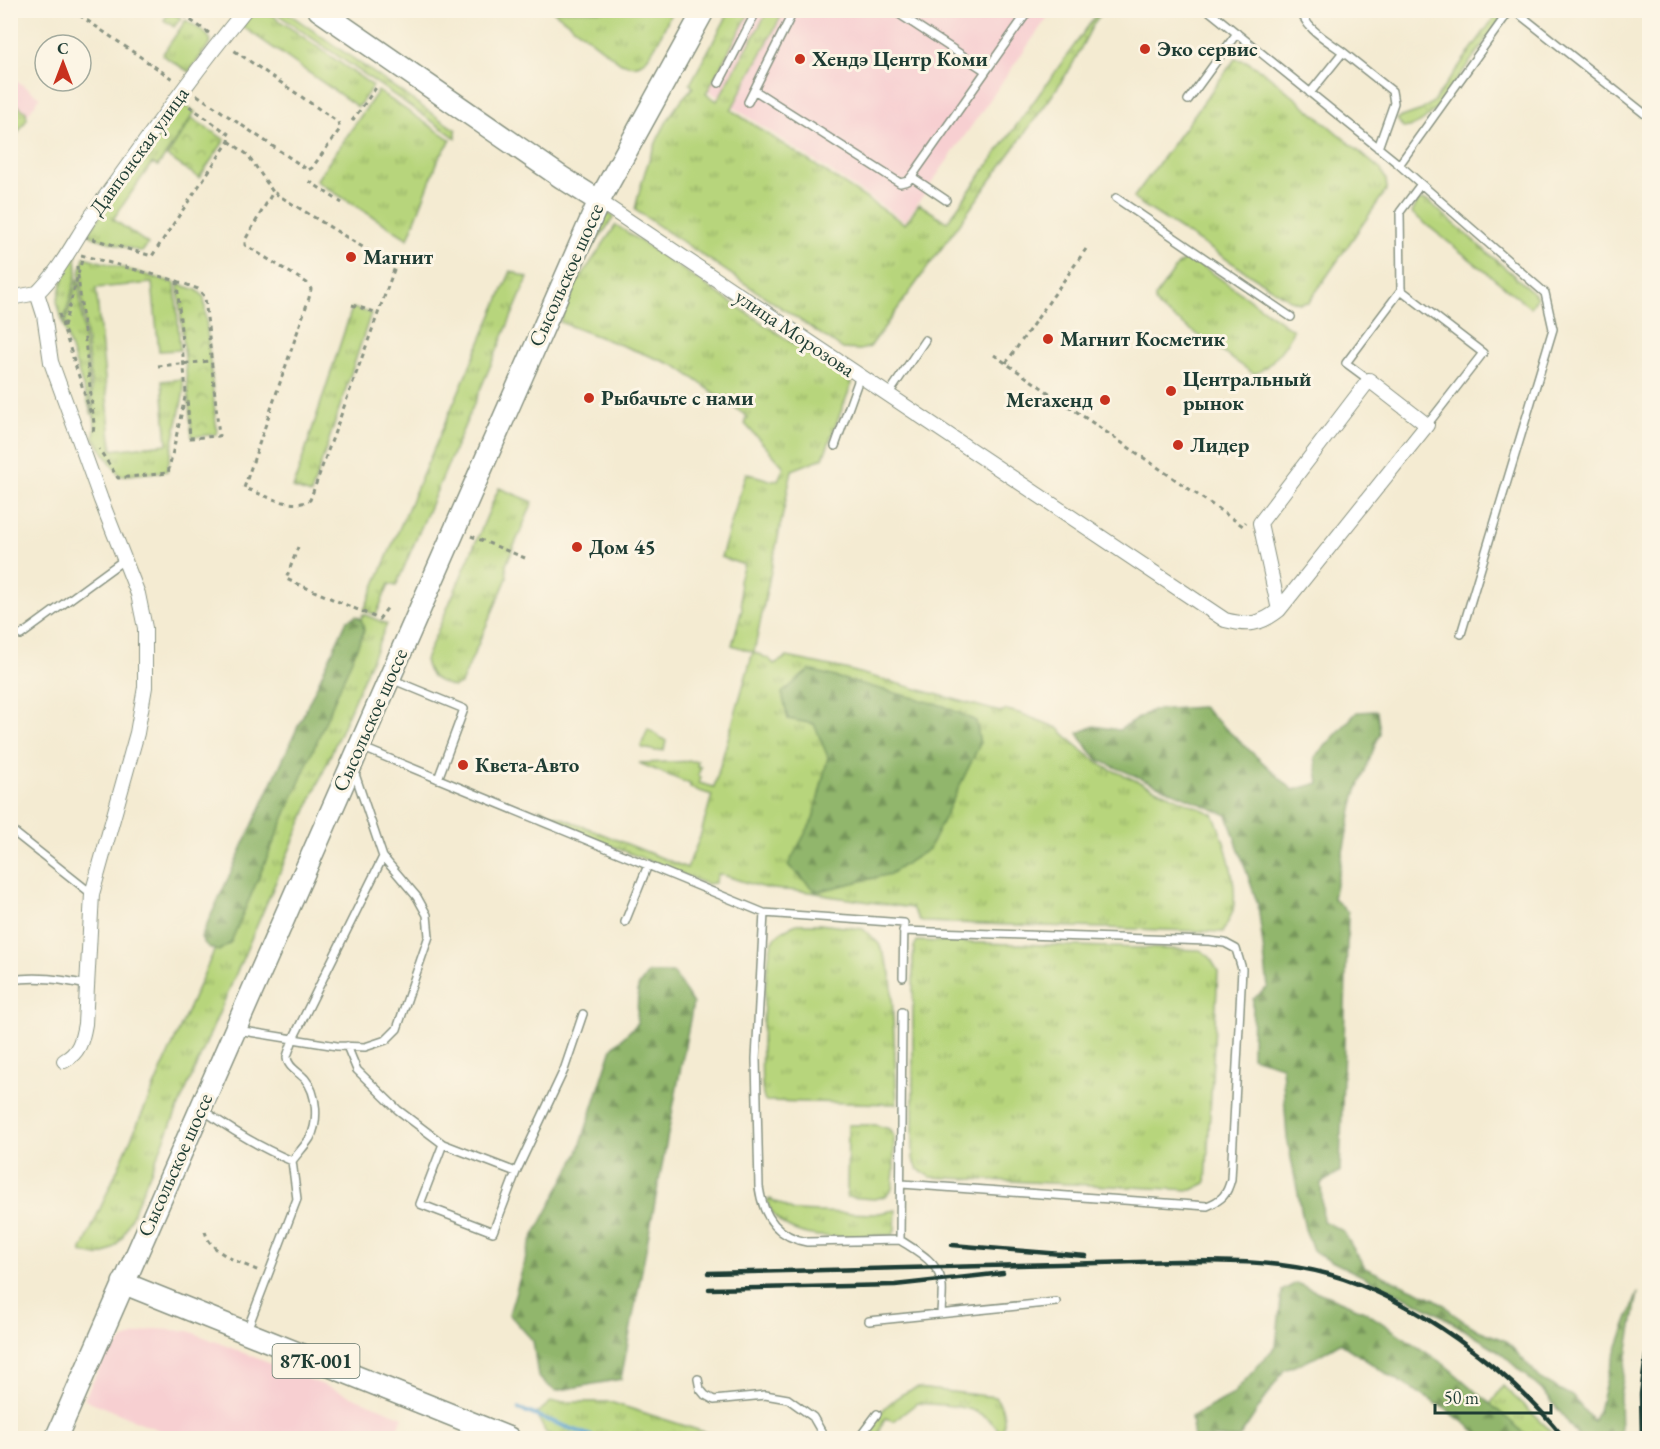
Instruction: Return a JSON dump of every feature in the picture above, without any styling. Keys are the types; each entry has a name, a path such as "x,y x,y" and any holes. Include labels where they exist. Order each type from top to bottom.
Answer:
{"main road":[{"name":"улица Морозова","path":"319,10 599,201"},
{"name":"Сысольское шоссе","path":"56,1438 599,201 704,10"},
{"name":"87К-001","path":"123,1283 509,1438"}],"street":[{"name":"Давпонская улица","path":"37,293 72,253 185,88 245,10"},
{"name":"улица Морозова","path":"599,201 1225,620 1240,624 1254,624 1268,619 1279,610"},
{"path":"10,298 37,293 44,315 51,362 138,594 145,628 145,687 137,732 93,894 82,1040 75,1055 64,1061"},
{"path":"1369,380 1427,425 1279,610 1260,523 1369,380"}],"lane":[{"path":"719,83 757,10"},
{"path":"748,102 794,10"},
{"path":"893,10 986,71"},
{"path":"754,90 900,183 908,181 1029,10"},
{"path":"1209,10 1399,165 1545,293 1553,329 1461,634"},
{"path":"1302,10 1306,23 1392,91 1394,103 1378,148"},
{"path":"1399,165 1512,10 1650,118"},
{"path":"1188,100 1237,33"},
{"path":"1310,93 1343,52"},
{"path":"912,177 946,200"},
{"path":"1369,380 1346,363 1401,290 1400,212 1421,184"},
{"path":"1116,198 1291,317"},
{"path":"1401,290 1483,353 1427,425"},
{"path":"888,394 925,340"},
{"path":"835,446 860,376"},
{"path":"21,635 125,559"},
{"path":"389,678 464,709 438,779"},
{"path":"355,754 438,779 764,913 903,922 903,977"},
{"path":"234,1030 365,1047 386,1040 397,1029 429,936 427,915 417,897 384,857 355,754"},
{"path":"10,830 93,894"},
{"path":"246,1333 297,1199 292,1161 310,1137 314,1124 313,1094 306,1080 290,1066 287,1058 293,1039 384,857"},
{"path":"625,922 648,865"},
{"path":"764,913 756,1059 761,1204 775,1227 795,1240 819,1242 900,1240 930,1261 939,1274 942,1280 941,1314"},
{"path":"902,1184 1207,1206 1222,1199 1228,1193 1231,1179 1242,969 1236,949 1225,943 1209,941 903,931"},
{"path":"10,980 30,977 56,978 87,985"},
{"path":"900,1240 902,1012"},
{"path":"443,1144 420,1204 493,1232 516,1172 564,1070 583,1014"},
{"path":"347,1046 357,1070 398,1110 443,1144 516,1172"},
{"path":"200,1108 230,1128 292,1161"},
{"path":"869,1321 1056,1302"},
{"path":"698,1379 700,1389 714,1400 765,1395 788,1399 813,1417 825,1438"},
{"path":"859,1438 877,1414"}],"path":[{"path":"72,10 308,170 312,168 340,129 338,122 176,10"},
{"path":"352,121 378,85"},
{"path":"182,101 227,131 230,135 229,141 152,255 86,237 86,233 182,101"},
{"path":"229,141 248,155 273,192 395,267 310,500 304,504 292,504 244,488 311,289 308,284 246,245 245,240 273,192"},
{"path":"309,181 342,203"},
{"path":"1006,363 1086,249"},
{"path":"92,439 94,424 78,273 72,253 177,281 202,292 205,297 219,436 190,438 177,281"},
{"path":"63,327 83,255"},
{"path":"310,292 318,294"},
{"path":"352,305 378,313"},
{"path":"58,310 94,424"},
{"path":"994,355 1243,526 1250,517"},
{"path":"158,366 211,362"},
{"path":"99,448 118,478 168,473 186,393"},
{"path":"470,535 525,558"},
{"path":"298,547 286,579 379,619 388,607"},
{"path":"205,1231 207,1240 215,1249 268,1276"}],"shaded area":[{"path":"742,11 1052,11 905,221 700,85"},
{"path":"11,77 40,97 11,138"},
{"path":"154,1329 189,1331 403,1417 393,1438 178,1438 84,1399 104,1359 124,1339"}],"green space":[{"path":"170,11 181,18 174,27 164,20"},
{"path":"252,11 266,11 373,86 358,107 242,26"},
{"path":"273,11 285,11 456,130 456,138"},
{"path":"553,11 672,11 650,55 640,64 633,66 621,63"},
{"path":"730,11 750,11 706,94 717,101 768,11 784,11 731,110 905,224 919,204 947,222 1099,11 1103,11 1051,97 870,347 860,350 843,349 635,210 643,177 655,144 672,114 693,87 690,84"},
{"path":"1499,11 1507,11 1435,110 1420,122 1403,128 1397,119 1422,110 1434,101"},
{"path":"186,20 204,32 211,42 189,72 162,55"},
{"path":"1235,59 1246,61 1268,75 1381,170 1386,180 1387,189 1309,302 1299,303 1288,299 1135,200 1134,197"},
{"path":"378,91 451,140 439,158 408,239 316,181"},
{"path":"11,100 26,112 27,119 11,143"},
{"path":"182,103 195,112 158,166 152,163 113,219 148,244 142,252 93,237 90,230"},
{"path":"192,118 225,140 199,178 167,156"},
{"path":"1418,201 1428,201 1535,294 1537,298 1531,308 1412,213"},
{"path":"604,211 614,217 576,271"},
{"path":"616,225 852,383 823,458 792,470 754,652 774,664 787,657 845,669 1000,712 1007,710 1022,714 1058,728 1103,766 1213,814 1226,848 1234,887 1233,910 1223,932 925,922 919,920 912,908 813,892 767,888 718,874 715,883 706,884 542,818 540,809 687,868 700,837 712,795 690,788 690,784 639,763 698,761 697,766 701,767 698,775 701,777 699,783 714,787 753,652 732,645 742,609 739,580 744,565 721,557 746,473 773,481 778,480 784,467 745,424 745,419 748,418 745,415 676,366 560,322 574,287"},
{"path":"70,253 76,254 77,273 63,324 57,301"},
{"path":"84,257 175,283 180,350 159,351 152,283 96,288 112,450 167,444 162,381 182,379 184,391 167,471 120,476 94,439 95,424 80,274"},
{"path":"1186,258 1191,258 1293,330 1277,355 1260,371 1254,374 1158,307 1155,297 1177,266"},
{"path":"511,271 528,278 396,586 389,584 376,615 364,610"},
{"path":"78,278 92,415 64,327"},
{"path":"178,284 197,290 204,297 217,434 192,437"},
{"path":"352,308 371,313 311,494 293,488"},
{"path":"499,488 533,502 506,565 507,578 461,684 453,687 434,678 425,660"},
{"path":"363,614 387,624 122,1238 109,1252 104,1254 94,1255 81,1252"},
{"path":"356,616 361,620 364,631 231,942 219,951 213,949 206,945 201,937 347,620"},
{"path":"809,670 944,706 976,721 980,744 929,849 890,874 816,892 788,865 813,819 828,757 814,724 788,719 782,693"},
{"path":"1202,707 1293,790 1319,783 1315,757 1357,712 1377,711 1380,733 1355,796 1333,898 1348,912 1340,1172 1321,1183 1323,1221 1343,1231 1365,1268 1435,1299 1478,1330 1506,1341 1542,1380 1572,1396 1593,1421 1599,1411 1608,1373 1638,1292 1620,1396 1621,1438 1579,1438 1544,1392 1497,1350 1432,1310 1313,1250 1305,1229 1287,1138 1282,1066 1252,1057 1253,999 1268,987 1258,905 1227,815 1098,760 1078,733 1094,726 1119,730 1152,710"},
{"path":"648,729 666,741 664,750 656,751 641,746"},
{"path":"797,924 863,929 879,944 891,973 897,1104 765,1101 762,1049 769,954 772,943 779,933"},
{"path":"917,941 1200,950 1209,956 1218,971 1206,1183 1192,1190 930,1177 918,1169 913,1159 913,960"},
{"path":"648,973 674,973 693,1004 621,1379 555,1391 538,1377 533,1341 509,1314 531,1241 578,1153 612,1048 637,1024 638,987"},
{"path":"848,1125 876,1125 889,1129 894,1136 892,1189 886,1196 874,1199 847,1197"},
{"path":"770,1199 794,1211 874,1214 896,1210 895,1230 893,1235 839,1237 802,1233 787,1227 775,1216 767,1201"},
{"path":"1296,1283 1364,1311 1445,1365 1530,1438 1485,1438 1444,1408 1340,1343 1316,1357 1284,1370 1239,1438 1194,1438 1191,1417 1232,1395 1276,1346 1282,1291"},
{"path":"1503,1386 1556,1438 1491,1438 1476,1425"},
{"path":"917,1388 995,1397 1004,1415 1002,1436 995,1425 976,1412 954,1406 917,1403 894,1421 885,1418 877,1438 865,1436 864,1434 875,1419 893,1400"},
{"path":"551,1402 610,1402 723,1438 560,1438 546,1433 536,1414"}],"waterway":[{"path":"519,1409 596,1438"}],"railway":[{"path":"952,1245 1086,1256"},
{"path":"708,1273 1178,1261 1291,1266 1328,1274 1360,1285 1425,1318 1488,1362 1542,1412 1564,1438"},
{"path":"709,1289 895,1285 1003,1273"},
{"path":"1642,1438 1641,1394 1650,1324"}],"place":[{"name":"Эко сервис","path":"1145,49"},
{"name":"Хендэ Центр Коми","path":"800,59"},
{"name":"Магнит","path":"351,257"},
{"name":"Магнит Косметик","path":"1048,339"},
{"name":"Центральный рынок","path":"1171,391"},
{"name":"Рыбачьте с нами","path":"589,398"},
{"name":"Мегахенд","path":"1105,400"},
{"name":"Лидер","path":"1178,445"},
{"name":"Дом 45","path":"577,547"},
{"name":"Квета-Авто","path":"463,765"}]}
